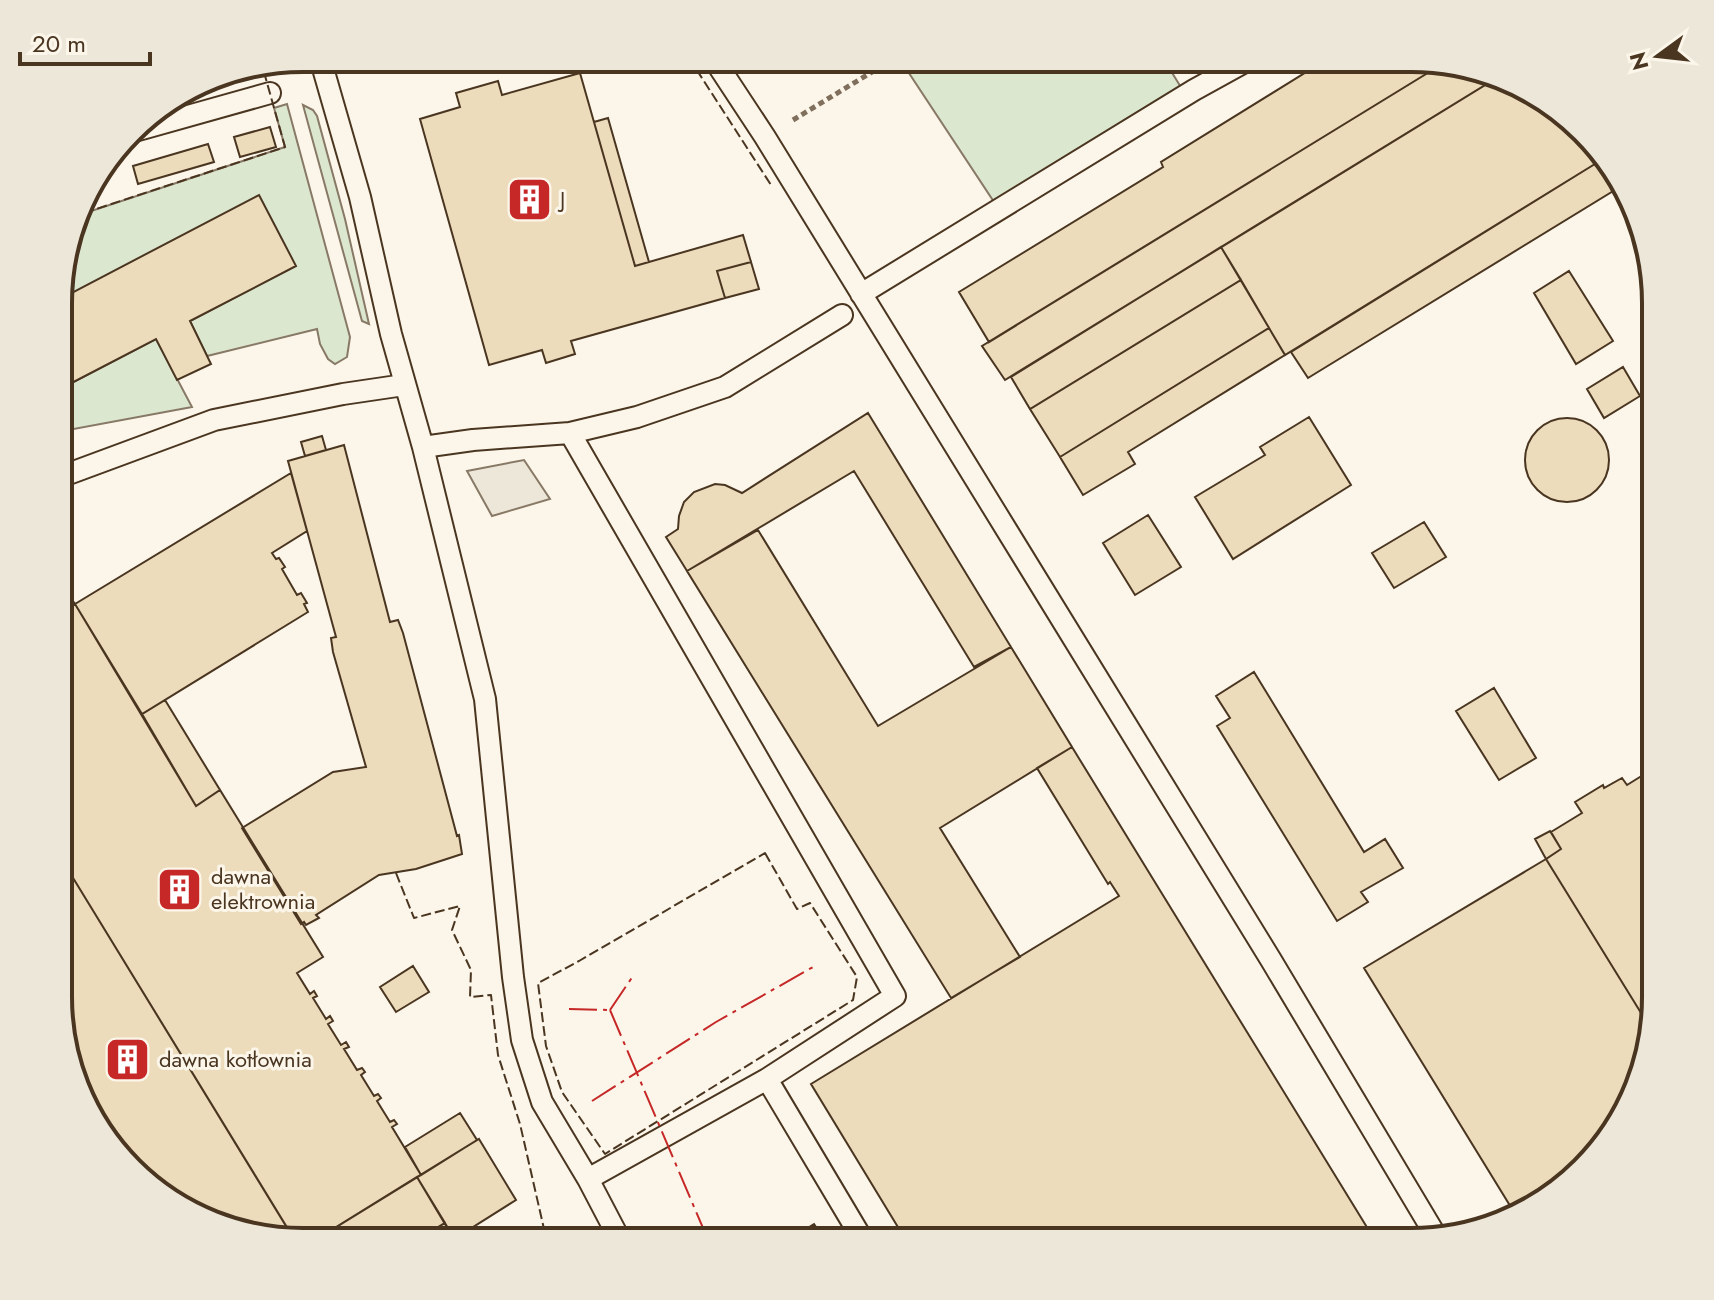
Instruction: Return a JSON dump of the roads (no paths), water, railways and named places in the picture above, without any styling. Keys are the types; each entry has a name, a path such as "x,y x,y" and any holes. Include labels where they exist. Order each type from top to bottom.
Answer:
{"lane":[{"path":"324,72 360,197 404,385 423,447 485,699 511,963 522,1040 542,1102 614,1228"},
{"path":"722,72 1263,946 1430,1227"},
{"path":"861,294 1227,72"},
{"path":"157,125 270,93"},
{"path":"423,447 570,433 637,417 725,387 842,315"},
{"path":"72,473 214,420 404,385"},
{"path":"570,433 895,996 767,1079 588,1179"},
{"path":"767,1079 856,1228"}],"place":[{"name":"J","path":"529,199"},
{"name":"dawna elektrownia","path":"180,889"},
{"name":"dawna kotłownia","path":"128,1059"}]}
